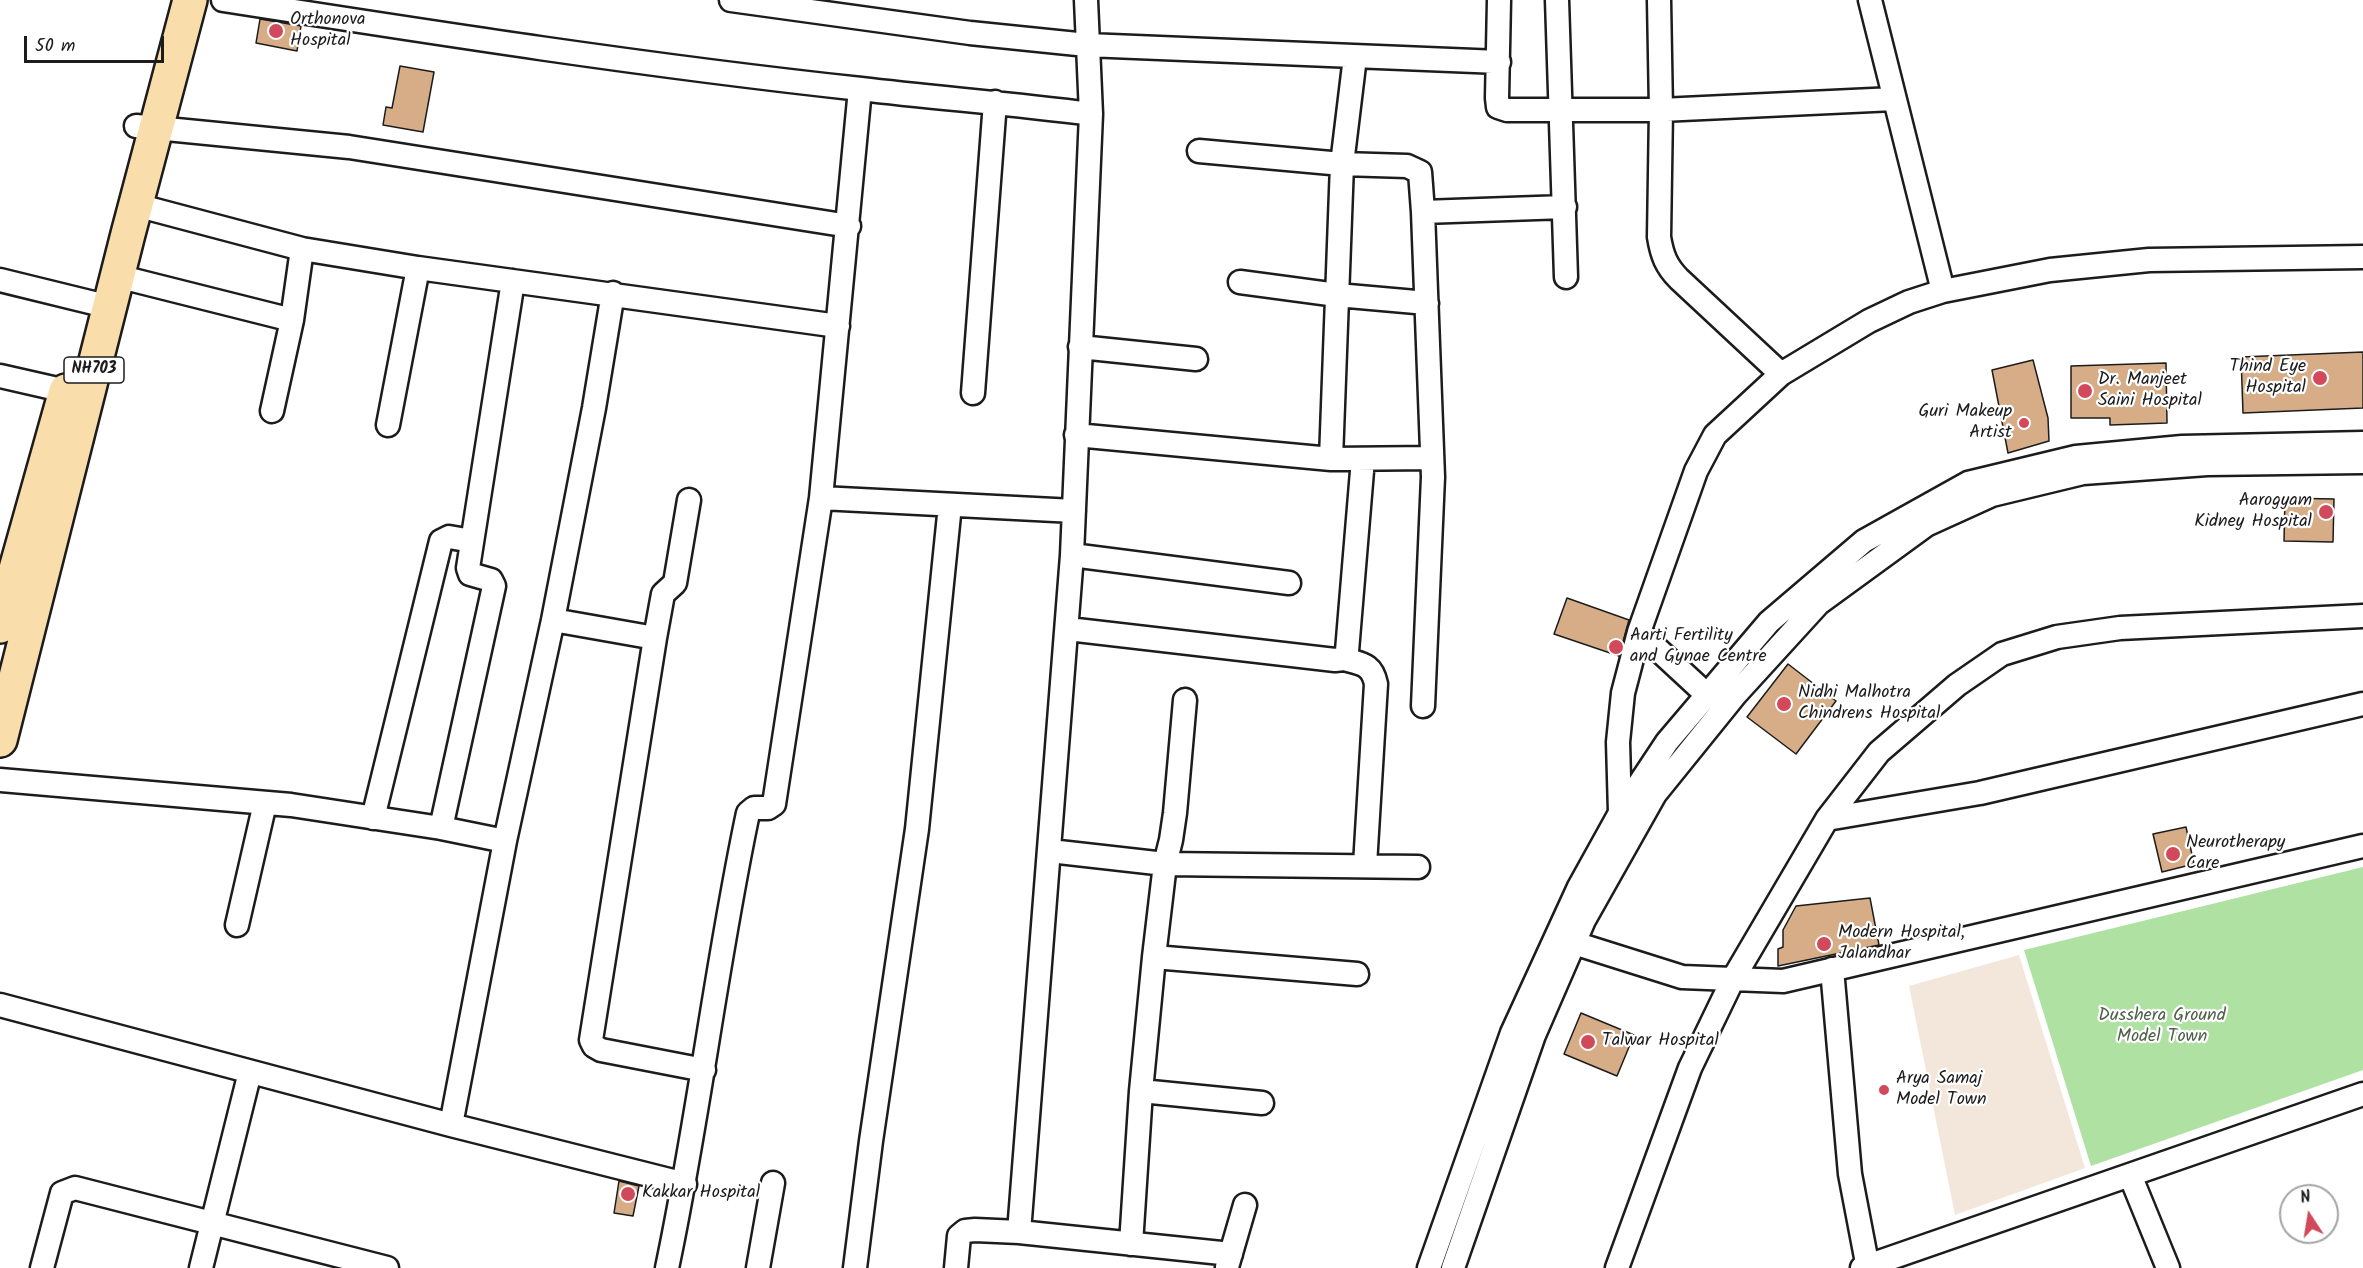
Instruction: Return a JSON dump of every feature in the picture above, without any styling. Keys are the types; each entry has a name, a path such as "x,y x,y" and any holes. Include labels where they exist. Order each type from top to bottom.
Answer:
{"highway":[{"name":"NH703","path":"2,610 66,391 105,295 136,204 146,127 169,0"},
{"name":"NH703","path":"0,740 146,127 190,0"}],"street":[{"path":"223,0 436,33 861,89 1091,114"},
{"path":"731,0 969,33 1087,45 1500,62"},
{"path":"1019,1232 1068,629 1091,114 1086,0"},
{"path":"1499,0 1498,107 1507,110 1661,110 1894,99"},
{"path":"1557,0 1566,277"},
{"path":"1659,0 1661,110 1659,237 1665,261 1679,279 1781,374"},
{"path":"1870,0 1943,291"},
{"path":"1331,459 1342,164 1355,57"},
{"path":"667,1268 685,1184 729,904 748,813 754,808 768,808 774,804 821,498 861,89"},
{"path":"973,393 995,102"},
{"path":"146,127 369,150 849,226"},
{"path":"1199,151 1342,164 1407,166 1420,172 1432,458 1424,706"},
{"path":"136,204 302,249 418,268 613,293 838,326"},
{"path":"1423,212 1565,207"},
{"path":"272,411 292,320 302,249"},
{"path":"1620,813 1618,742 1623,693 1639,632 1696,471 1715,435 1781,374 1869,321 1909,302 1943,291 2050,270 2149,260 2363,257"},
{"path":"388,425 418,268"},
{"path":"0,280 292,320"},
{"path":"441,828 494,586 490,580 470,574 468,568 513,281"},
{"path":"1240,282 1337,295 1427,303"},
{"path":"451,1125 505,841 553,620 594,408 613,293"},
{"path":"1080,347 1196,359"},
{"path":"0,376 66,391"},
{"path":"1076,435 1331,459 1432,458"},
{"path":"1429,1268 1512,1033 1574,896 1620,813 1667,742 1768,622 1864,541 1968,483 2076,458 2100,455 2182,447 2363,443"},
{"path":"1344,659 1347,651 1363,459"},
{"path":"1453,1268 1534,1035 1584,920 1656,794 1735,695 1819,603 1926,525 1992,495 2083,473 2207,464 2363,462"},
{"path":"821,498 1074,511"},
{"path":"689,500 675,583 663,594 655,638 591,1040 594,1046 601,1050 704,1070"},
{"path":"855,1268 871,1142 918,829 951,505"},
{"path":"372,818 441,541 448,537 472,542"},
{"path":"1072,555 1289,583"},
{"path":"1617,1268 1690,1068 1733,979 1827,819 1879,752 1957,685 2002,654 2056,637 2120,628 2363,616"},
{"path":"553,620 655,638"},
{"path":"1068,629 1344,659 1369,668 1374,674 1376,684 1365,865"},
{"path":"1639,632 1706,694"},
{"path":"1131,1244 1141,1091 1154,957 1164,864 1173,822 1185,700"},
{"path":"1827,819 1980,793 2363,704"},
{"path":"0,780 265,803 441,828 505,841"},
{"path":"237,925 265,803"},
{"path":"1574,943 1682,977 1783,981 2363,846"},
{"path":"1050,852 1164,864 1418,867"},
{"path":"1154,957 1357,974"},
{"path":"1832,969 1850,1174 1866,1267 2363,1094"},
{"path":"0,1005 451,1125 685,1184"},
{"path":"201,1268 250,1072"},
{"path":"1141,1091 1262,1103"},
{"path":"2130,1175 2168,1268"},
{"path":"758,1268 773,1183"},
{"path":"42,1268 62,1193 66,1189 75,1188 213,1222 349,1263 387,1268"},
{"path":"956,1268 959,1236 965,1231 1019,1232 1131,1244 1228,1261 1245,1205"}],"shaded area":[{"path":"2019,955 2085,1168 1955,1215 1909,986"}],"green space":[{"name":"Dusshera Ground Model Town","path":"2363,867 2363,1070 2091,1166 2024,950"}],"building":[{"path":"260,19 301,26 297,51 256,43"},
{"path":"400,66 434,72 423,132 383,125 386,107 392,108"},
{"path":"2363,352 2363,408 2243,413 2241,357"},
{"name":"Guri Makeup Artist","path":"2033,360 2048,418 2049,441 2008,453 1992,370"},
{"path":"2166,363 2167,423 2110,425 2110,418 2071,418 2071,366"},
{"path":"2285,498 2334,499 2333,542 2284,541"},
{"path":"1567,598 1629,620 1619,656 1554,634"},
{"path":"1788,664 1836,701 1796,754 1747,717"},
{"path":"2186,827 2194,864 2162,872 2153,834"},
{"path":"1870,898 1879,945 1778,966 1778,949 1783,947 1783,930 1796,906"},
{"path":"1581,1013 1634,1035 1617,1076 1564,1054"},
{"path":"619,1181 639,1186 633,1216 614,1213"}],"place":[{"name":"Orthonova Hospital","path":"276,31"},
{"name":"Thind Eye Hospital","path":"2320,378"},
{"name":"Dr. Manjeet Saini Hospital","path":"2085,391"},
{"name":"Guri Makeup Artist","path":"2024,423"},
{"name":"Aarogyam Kidney Hospital","path":"2326,512"},
{"name":"Aarti Fertility and Gynae Centre","path":"1616,647"},
{"name":"Nidhi Malhotra Chindrens Hospital","path":"1784,704"},
{"name":"Neurotherapy Care","path":"2173,854"},
{"name":"Modern Hospital, Jalandhar","path":"1824,944"},
{"name":"Talwar Hospital","path":"1588,1042"},
{"name":"Arya Samaj Model Town","path":"1884,1090"},
{"name":"Kakkar Hospital","path":"628,1194"}]}
